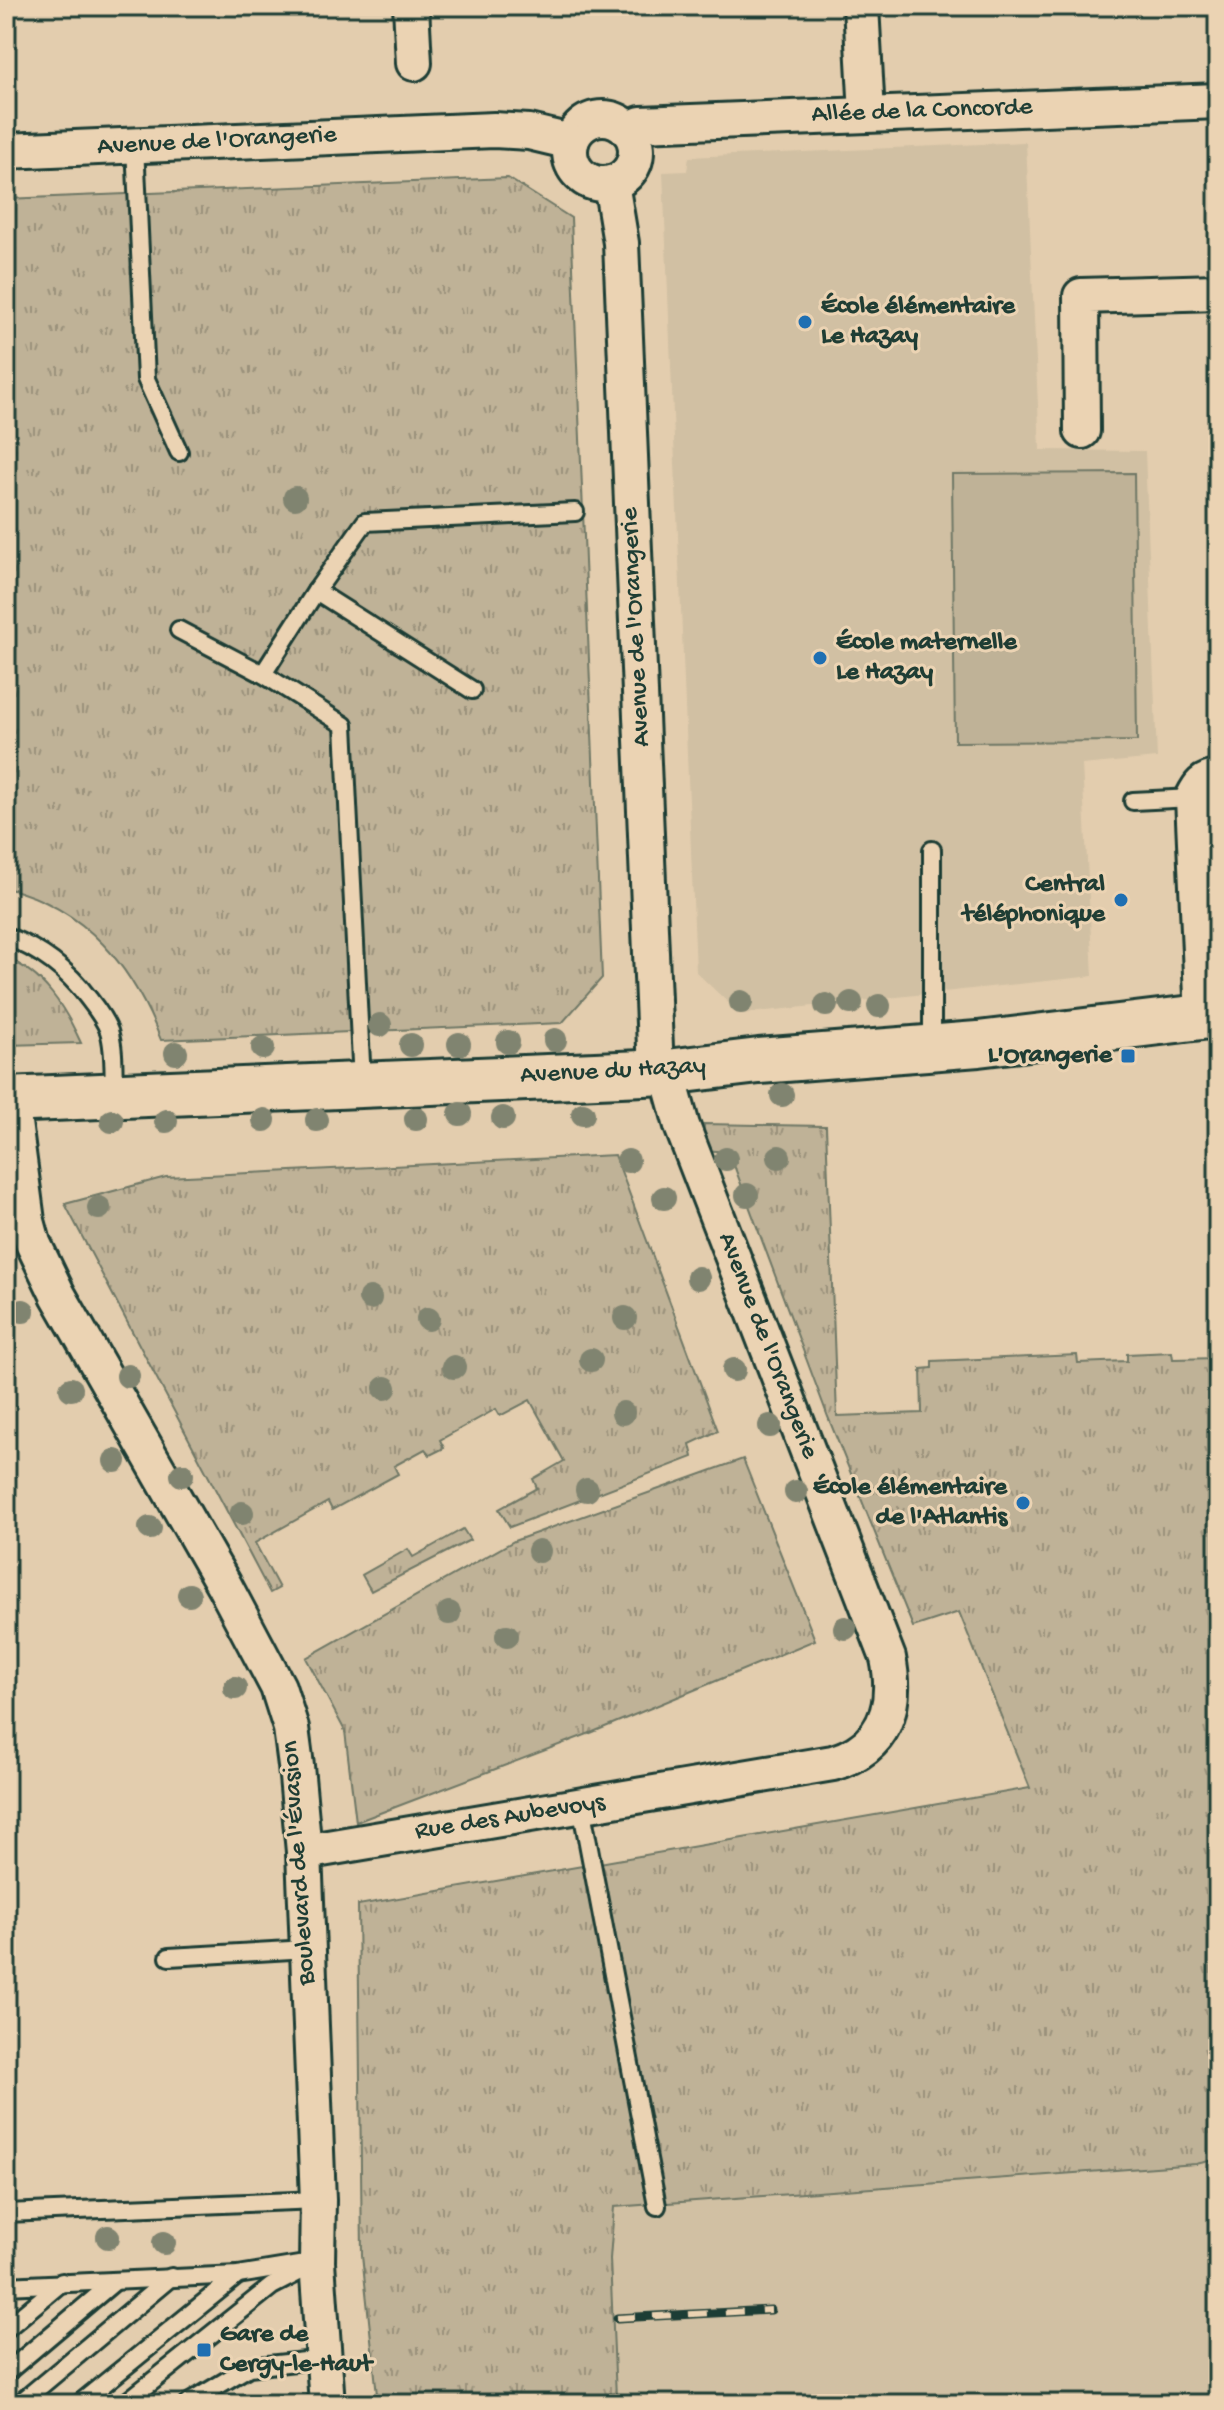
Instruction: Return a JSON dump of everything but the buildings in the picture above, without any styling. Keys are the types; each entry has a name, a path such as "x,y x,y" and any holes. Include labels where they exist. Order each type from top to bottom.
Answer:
{"street":[{"path":"411,6 414,63"},
{"path":"861,6 867,114"},
{"name":"Allée de la Concorde","path":"628,130 641,124 1218,101"},
{"path":"600,117 612,119 628,130 635,145 635,157 631,169 622,178 599,184 577,173 569,150 578,128 600,117"},
{"name":"Avenue de l'Orangerie","path":"6,151 494,130 529,132 571,142"},
{"name":"Avenue de l'Orangerie","path":"611,183 621,243 662,1072 888,1658 892,1690 882,1729 860,1753 833,1763 716,1783"},
{"path":"1082,431 1081,296 1218,292"},
{"path":"1206,788 1210,1016"},
{"name":"Avenue du Hazay","path":"9,1100 662,1072 978,1044 1210,1016"},
{"name":"Boulevard de l'Évasion","path":"9,1100 27,1221 41,1261 65,1309 224,1585 278,1687 291,1728 304,1852 318,2200 317,2262 327,2404"},
{"name":"Rue des Aubevoys","path":"304,1852 716,1783"}],"lane":[{"path":"135,146 146,379 179,452"},
{"path":"263,674 365,522 575,512"},
{"path":"316,591 472,690"},
{"path":"179,630 263,674 344,725 362,1084"},
{"path":"1133,801 1206,788"},
{"path":"932,850 932,1046"},
{"path":"6,936 49,957 74,978 96,1008 109,1030 114,1095"},
{"path":"581,1806 657,2206"},
{"path":"169,1957 308,1949"},
{"path":"6,2213 318,2200"},
{"path":"6,2286 238,2275 317,2262"},
{"path":"124,2404 272,2286 317,2262"},
{"path":"79,2404 238,2275"},
{"path":"19,2404 171,2277"},
{"path":"6,2373 115,2281"},
{"path":"6,2329 62,2282"},
{"path":"187,2404 249,2367 324,2359"}],"shaded area":[{"path":"1026,142 1040,450 1145,451 1157,758 1082,765 1093,976 740,1014 696,972 663,172 687,171 689,157"},
{"path":"1218,2159 1218,2404 617,2404 616,2397 464,2404 378,2404 362,2255 610,2259 613,2207 1196,2164"}],"green space":[{"path":"508,178 571,218 602,978 562,1023 161,1040 136,988 103,944 83,925 60,910 6,888 6,199"},
{"path":"1134,473 1137,741 955,742 952,474"},
{"path":"6,958 32,973 52,993 81,1043 6,1045"},
{"path":"704,1124 826,1126 837,1416 922,1413 921,1369 932,1368 932,1361 1077,1355 1078,1363 1127,1361 1127,1354 1172,1352 1173,1359 1218,1358 1218,2159 1196,2164 614,2207 610,2259 616,2397 464,2404 378,2404 362,2255 358,1905 1030,1788 959,1612 913,1627 828,1417 729,1152 703,1150"},
{"path":"615,1155 718,1431 690,1444 693,1457 510,1527 499,1509 537,1488 533,1479 564,1461 530,1400 500,1416 496,1409 440,1440 444,1448 430,1455 425,1449 394,1466 398,1474 332,1510 328,1502 255,1543 279,1588 270,1593 65,1204 166,1177"},
{"path":"743,1459 815,1640 593,1732 356,1822 345,1731 306,1658 514,1541"},
{"path":"463,1529 470,1540 371,1591 362,1575 408,1549 413,1557"}],"railway":[{"path":"617,2318 771,2310"}],"place":[{"name":"École élémentaire Le Hazay","path":"805,322"},
{"name":"École maternelle Le Hazay","path":"820,658"},
{"name":"Central téléphonique","path":"1121,900"},
{"name":"L'Orangerie","path":"1128,1056"},
{"name":"École élémentaire de l'Atlantis","path":"1023,1503"},
{"name":"Gare de Cergy-le-Haut","path":"204,2350"}]}
